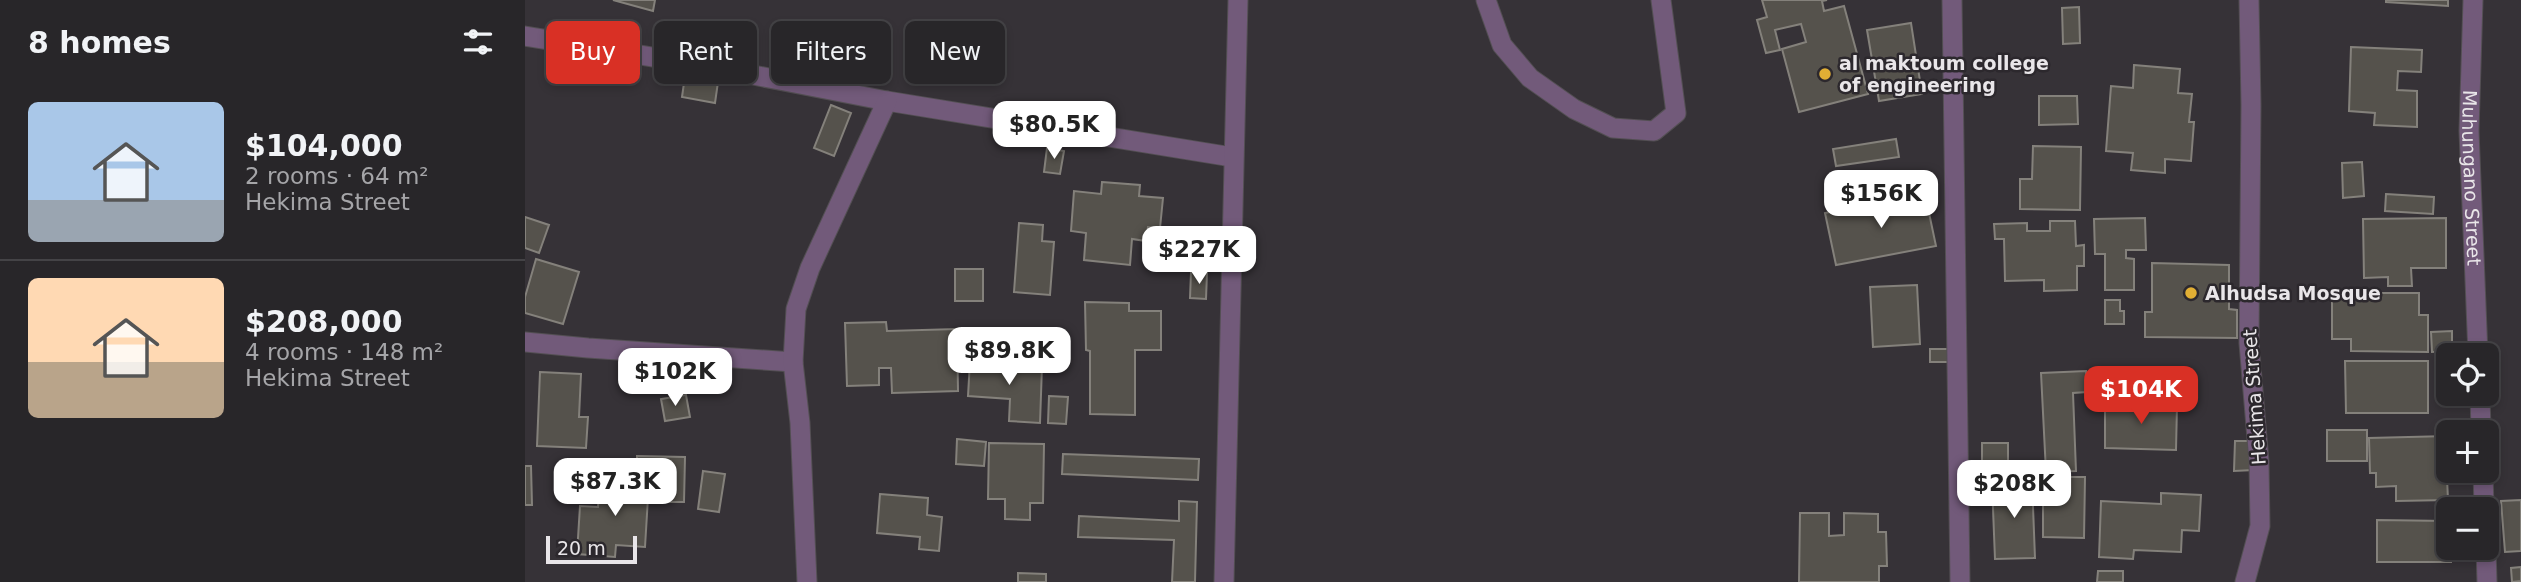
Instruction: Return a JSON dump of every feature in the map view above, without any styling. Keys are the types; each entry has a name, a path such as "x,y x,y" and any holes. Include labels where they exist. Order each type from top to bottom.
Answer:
{"street":[{"path":"1224,582 1238,0"},
{"path":"1486,0 1502,46 1530,78 1574,109 1613,128 1654,131 1676,113 1661,0"},
{"path":"1952,0 1960,582"},
{"name":"Hekima Street","path":"2245,582 2260,526 2259,462 2249,343 2249,0"},
{"name":"Muhungano Street","path":"2473,0 2469,131 2478,343"},
{"path":"525,36 680,61 887,101 1233,157"},
{"path":"807,582 800,423 793,362 796,309 810,268 887,101"},
{"path":"525,342 793,362"},
{"path":"2486,560 2487,582"}],"building":[{"path":"613,0 655,0 653,11"},
{"name":"al maktoum college of engineering","path":"1762,0 1827,0 1822,1 1824,11 1844,6 1868,94 1799,112 1782,49 1806,42 1801,24 1775,30 1780,50 1766,53 1757,20 1767,17"},
{"path":"2448,0 2448,6 2386,2"},
{"path":"2079,7 2080,43 2063,44 2062,8"},
{"path":"1911,23 1922,94 1879,101 1867,30"},
{"path":"2351,47 2422,50 2421,72 2398,71 2397,90 2417,91 2417,127 2374,125 2375,113 2349,111"},
{"path":"2134,65 2180,69 2178,93 2192,94 2189,122 2194,122 2191,161 2165,159 2165,173 2131,170 2133,153 2106,151 2111,86 2133,88"},
{"path":"684,84 718,84 715,103 682,97"},
{"path":"2039,96 2077,96 2078,124 2039,125"},
{"path":"831,105 851,113 834,156 814,148"},
{"path":"1896,139 1899,157 1836,166 1833,149"},
{"path":"2033,146 2081,147 2080,210 2020,209 2020,179 2032,179"},
{"path":"1047,148 1064,151 1060,174 1044,172"},
{"path":"2362,162 2364,196 2343,198 2342,163"},
{"path":"1102,182 1140,185 1139,196 1163,198 1160,228 1148,227 1146,241 1132,239 1130,265 1084,260 1086,233 1071,231 1074,191 1101,194"},
{"path":"1925,194 1936,246 1836,265 1825,213"},
{"path":"2386,194 2434,197 2433,214 2385,211"},
{"path":"525,217 549,225 539,253 525,248"},
{"path":"2145,218 2146,250 2126,250 2126,258 2134,259 2134,290 2105,290 2105,254 2095,254 2094,219"},
{"path":"2446,218 2446,268 2411,268 2412,286 2388,286 2388,277 2364,278 2363,219"},
{"path":"2050,221 2075,221 2076,246 2084,245 2084,266 2077,266 2077,290 2044,291 2044,280 2005,281 2004,239 1995,239 1994,224 2027,223 2027,231 2050,231"},
{"path":"1019,223 1043,225 1042,241 1054,242 1050,295 1014,292"},
{"path":"536,259 579,272 563,324 525,313 525,297"},
{"path":"2152,263 2229,265 2229,309 2237,310 2237,338 2145,337 2145,312 2152,312"},
{"path":"955,269 983,269 983,301 955,301"},
{"path":"1191,272 1207,273 1206,299 1190,298"},
{"path":"1917,285 1920,344 1873,347 1870,287"},
{"path":"2349,293 2419,293 2419,315 2428,315 2428,352 2351,351 2351,339 2332,339 2332,297 2349,297"},
{"path":"2105,300 2120,300 2120,311 2124,311 2124,324 2105,324"},
{"path":"1085,302 1129,303 1129,311 1161,311 1161,350 1135,350 1135,415 1090,414 1090,351 1086,350"},
{"path":"886,322 887,331 957,329 958,391 892,393 891,368 879,368 879,385 847,386 845,323"},
{"path":"2452,331 2452,343 2436,343 2436,352 2432,352 2431,332"},
{"path":"1930,349 1949,349 1949,362 1930,362"},
{"path":"970,361 1042,366 1040,423 1009,421 1010,399 968,396"},
{"path":"2345,361 2428,361 2428,413 2346,413"},
{"path":"2086,371 2087,392 2073,393 2076,471 2046,472 2041,373"},
{"path":"540,372 581,374 579,417 588,417 586,448 537,446"},
{"path":"686,395 690,417 665,421 661,399"},
{"path":"1049,396 1068,397 1066,424 1048,423"},
{"path":"2105,403 2177,405 2176,450 2105,448"},
{"path":"2327,430 2367,430 2367,461 2327,461"},
{"path":"2436,436 2436,483 2447,483 2448,497 2436,497 2436,500 2396,501 2396,486 2376,487 2376,473 2370,473 2369,438"},
{"path":"957,439 986,442 984,466 956,464"},
{"path":"2235,441 2249,441 2254,470 2234,471"},
{"path":"989,443 1044,444 1043,503 1030,503 1030,520 1005,519 1005,499 988,499"},
{"path":"1982,443 2008,443 2008,464 1982,464"},
{"path":"1063,454 1199,459 1198,480 1062,474"},
{"path":"637,456 685,457 684,502 654,502 655,473 637,473"},
{"path":"525,466 531,466 532,505 525,505"},
{"path":"703,471 725,474 719,512 698,509"},
{"path":"2065,477 2085,477 2084,538 2043,537 2043,497 2065,497"},
{"path":"600,478 649,481 645,547 616,545 615,557 577,554 580,506 598,507"},
{"path":"2032,481 2035,558 1995,559 1992,483"},
{"path":"2161,493 2201,495 2199,531 2182,530 2181,552 2134,550 2133,559 2099,557 2101,501 2161,504"},
{"path":"880,494 928,498 927,515 942,517 939,551 919,549 920,537 877,533"},
{"path":"2521,500 2521,551 2505,552 2501,501"},
{"path":"1179,501 1197,502 1195,582 1172,582 1174,540 1078,537 1079,516 1179,521"},
{"path":"1800,513 1829,513 1829,536 1844,535 1844,513 1878,514 1878,532 1886,532 1887,566 1879,566 1879,582 1799,582"},
{"path":"2377,520 2436,521 2436,560 2451,560 2451,562 2377,562"},
{"path":"2521,567 2521,581 2512,582 2511,568"},
{"path":"2098,571 2123,571 2123,582 2097,582"},
{"path":"1018,573 1046,574 1046,582 1018,582"}],"place":[{"name":"al maktoum college of engineering","path":"1825,74"},
{"name":"Alhudsa Mosque","path":"2191,293"}]}
